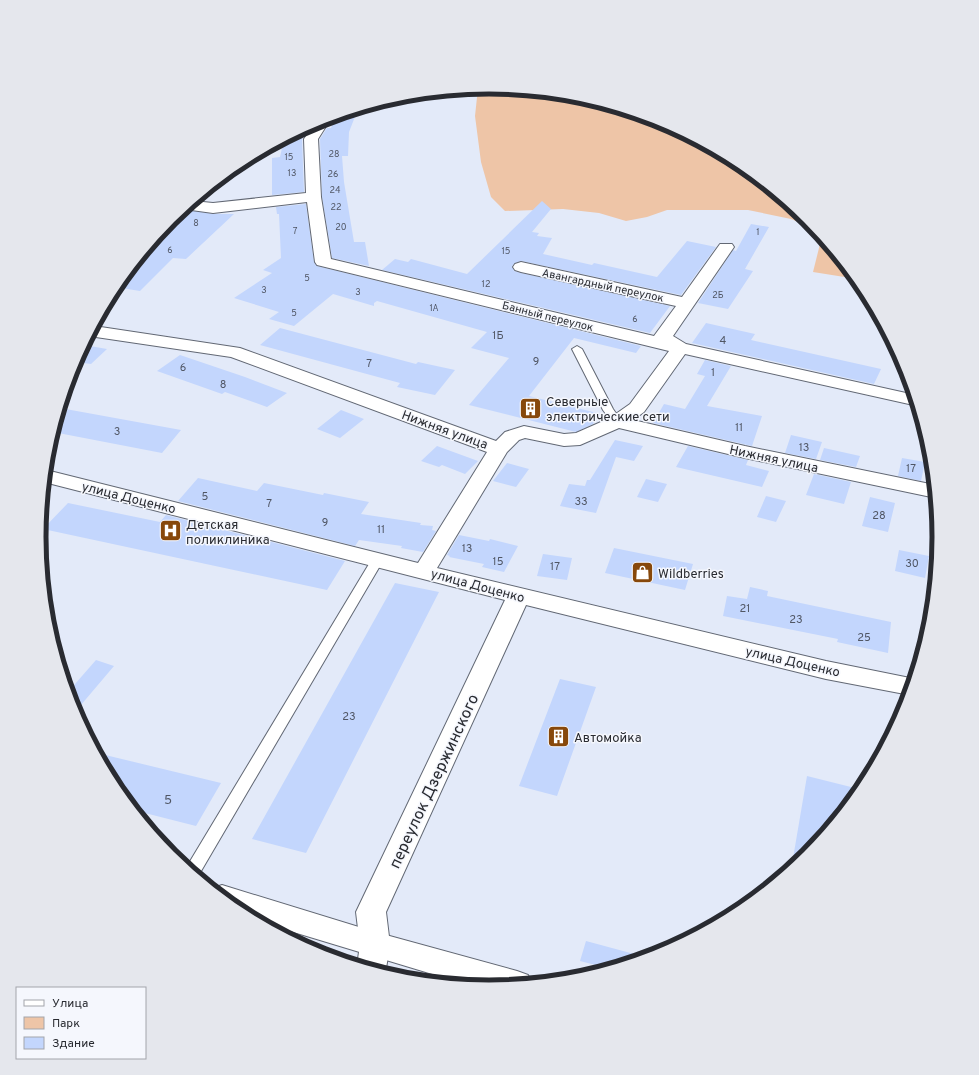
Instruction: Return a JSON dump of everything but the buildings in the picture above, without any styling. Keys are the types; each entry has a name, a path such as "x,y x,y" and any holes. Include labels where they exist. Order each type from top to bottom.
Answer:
{"street":[{"name":"Банный переулок","path":"317,129 311,139 314,197 323,262 680,348 911,400"},
{"path":"195,206 213,208 314,197"},
{"path":"618,422 636,408 680,348 663,337 685,303 726,247"},
{"name":"Авангардный переулок","path":"521,267 685,303"},
{"name":"Нижняя улица","path":"97,332 234,352 499,449 512,436 524,432 564,440 580,439 618,422 745,452 930,491"},
{"path":"424,571 499,449"},
{"name":"улица Доценко","path":"50,477 378,559 519,596 826,670 907,686"},
{"name":"переулок Дзержинского","path":"374,958 371,912 519,596"},
{"path":"244,907 374,958 495,981"}],"lane":[{"path":"577,349 608,410 618,422"},
{"path":"195,869 378,559"}],"green space":[{"path":"477,94 490,94 547,98 604,109 632,118 659,128 711,153 759,186 782,204 803,224 791,219 748,210 667,210 647,217 626,221 599,213 563,209 505,211 491,197 481,162 475,116"},
{"path":"820,242 848,278 813,272"}],"place":[{"name":"Северные электрические сети","path":"530,408"},
{"name":"Детская поликлиника","path":"170,531"},
{"name":"Wildberries","path":"643,573"},
{"name":"Автомойка","path":"558,737"}]}
